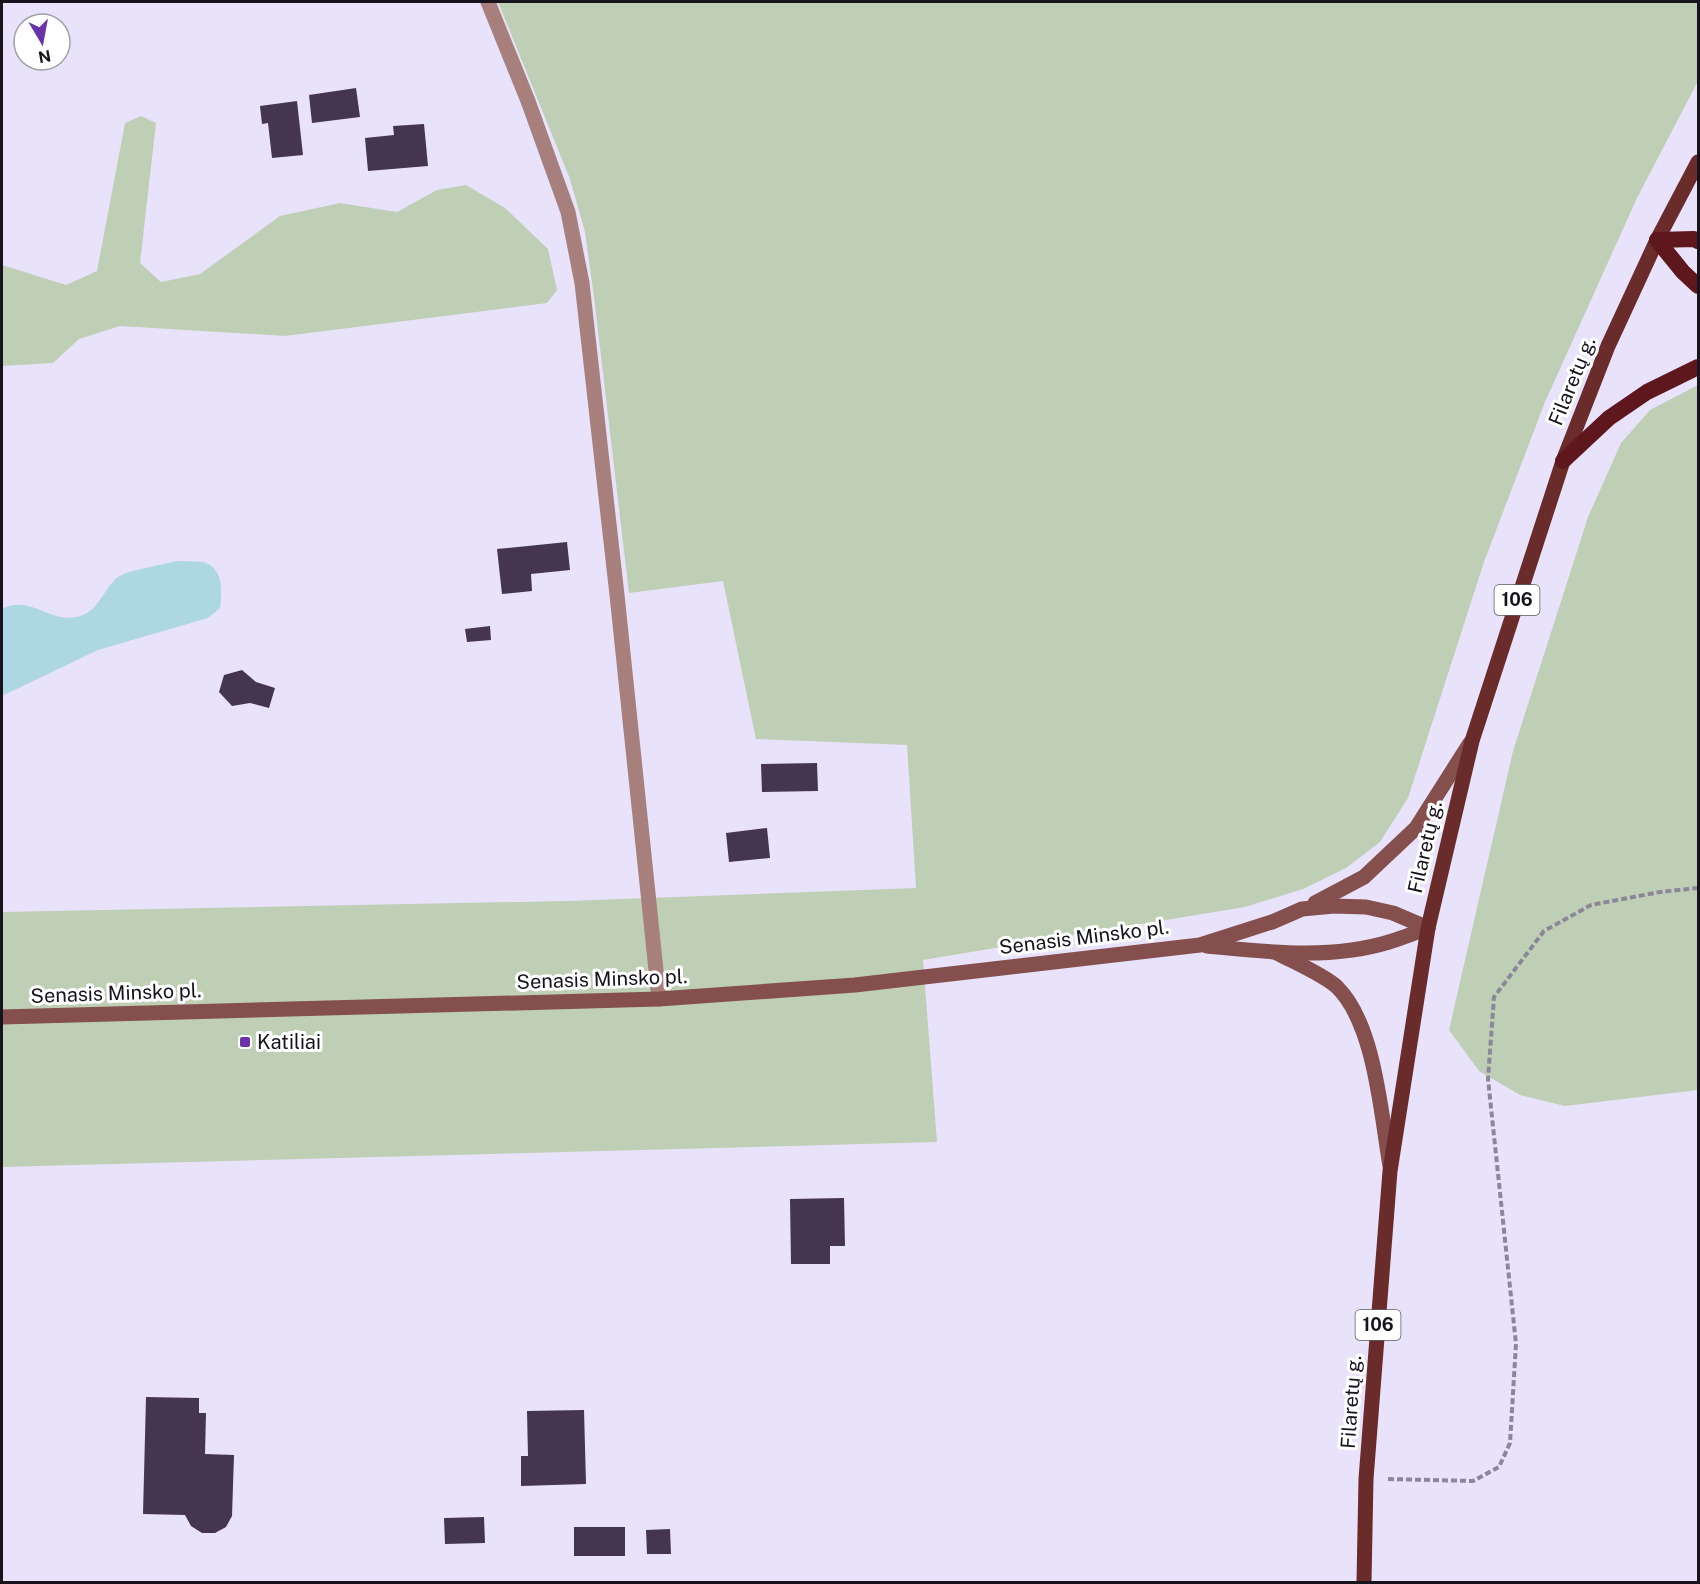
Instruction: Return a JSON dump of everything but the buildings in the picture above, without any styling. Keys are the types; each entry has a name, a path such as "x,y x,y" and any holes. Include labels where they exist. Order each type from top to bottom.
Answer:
{"highway":[{"path":"1657,240 1694,239 1698,241"},
{"path":"1657,240 1683,272 1698,286"},
{"path":"1563,461 1609,418 1647,392 1698,367"}],"main road":[{"name":"Filaretų g.","path":"1364,1582 1366,1479 1390,1171 1428,928 1472,741 1563,461 1608,346 1657,240 1698,162"},
{"path":"1302,909 1336,894 1364,877 1390,854 1416,828 1472,741"},
{"name":"Senasis Minsko pl.","path":"2,1017 659,999 855,985 1200,945 1272,922 1302,909 1334,906 1366,907 1393,913 1428,928"},
{"name":"Senasis Minsko pl.","path":"1200,945 1277,953 1353,950 1389,942 1428,928"},
{"path":"1277,953 1337,987 1352,1007 1365,1032 1390,1171"}],"street":[{"path":"488,2 528,101 568,212 582,283 659,999"}],"path":[{"path":"1366,1479 1473,1481 1499,1467 1510,1443 1516,1344 1488,1079 1494,997 1544,931 1591,905 1660,892 1698,888"}],"shaded area":[{"path":"498,2 1698,2 1698,81 1637,198 1545,402 1484,562 1408,798 1380,842 1346,868 1303,889 1245,907 923,960 937,1142 2,1167 2,912 567,901 916,888 907,745 756,739 723,581 629,593 585,232 570,179"},
{"path":"141,116 156,123 140,263 161,282 200,274 280,216 340,203 397,212 437,190 466,185 505,208 548,249 557,290 547,303 285,336 120,326 79,339 53,363 2,366 2,265 66,285 97,271 125,123"},
{"path":"1698,385 1698,1090 1565,1106 1520,1095 1479,1071 1449,1030 1513,751 1588,517 1621,443 1650,410"},
{"path":"176,561 206,563 212,566 219,576 221,582 220,608 208,618 98,650 2,696 2,609 13,605 23,605 63,617 85,614 99,602 109,586 123,574"}],"place":[{"name":"Katiliai","path":"245,1042"}]}
